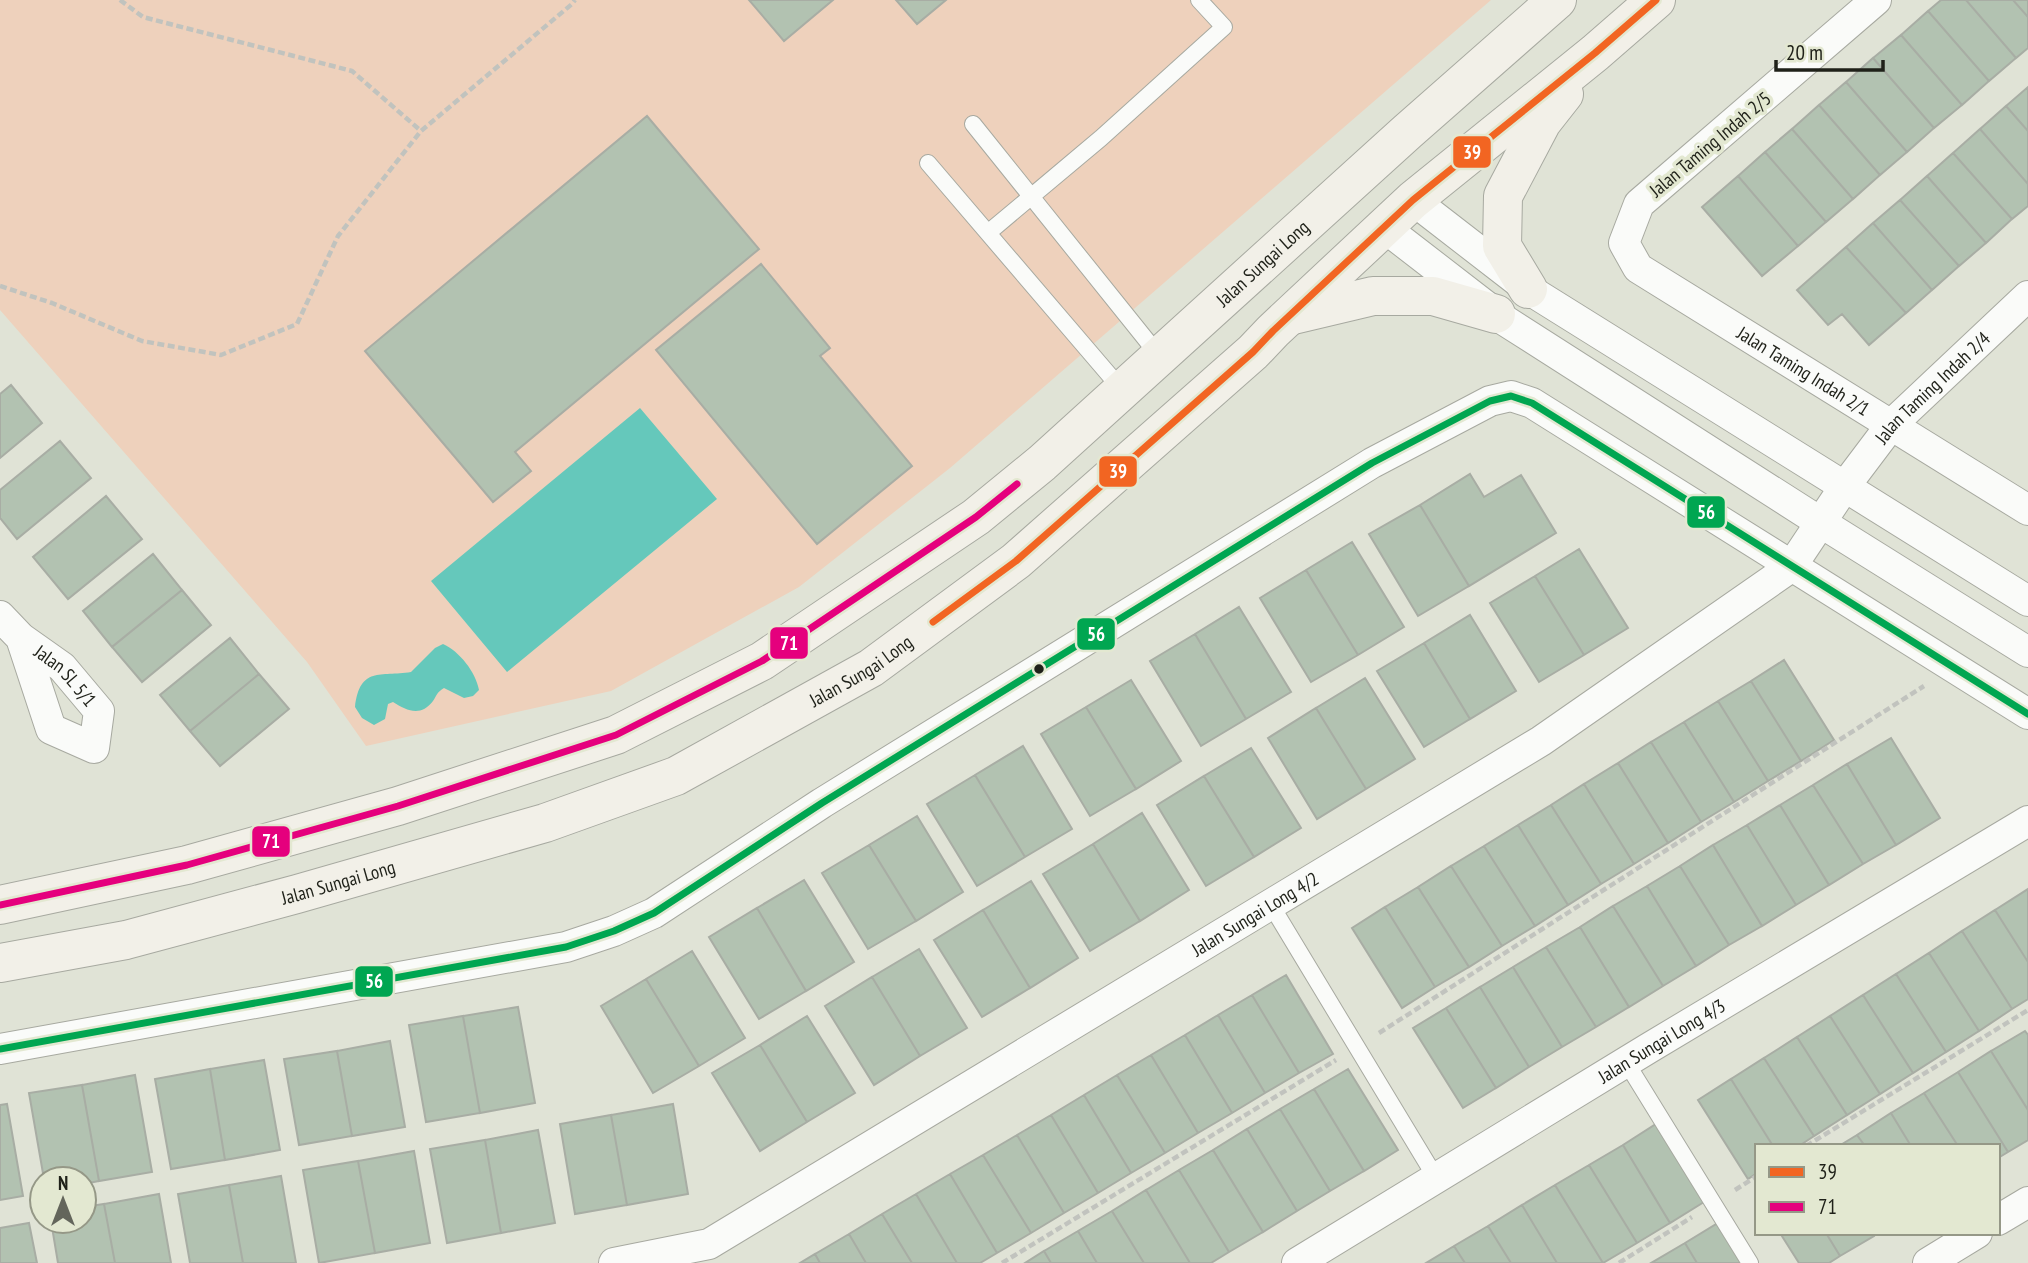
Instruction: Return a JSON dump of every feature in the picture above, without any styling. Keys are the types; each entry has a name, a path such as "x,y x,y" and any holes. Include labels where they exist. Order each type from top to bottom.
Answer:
{"street":[{"name":"Jalan Sungai Long","path":"0,905 187,865 398,806 616,735 762,661 976,517 1147,381 1332,200 1557,0"},
{"name":"Jalan Sungai Long","path":"0,963 126,940 545,823 676,776 871,668 1016,561 1253,352 1392,207 1595,53 1656,0"},
{"name":"Jalan Taming Indah 2/5","path":"1639,204 1741,119 1876,0"},
{"path":"1528,289 1502,246 1503,196 1542,122 1595,53"},
{"path":"1392,207 1406,132"},
{"path":"1332,200 1392,207 2028,601"},
{"name":"Jalan Taming Indah 2/1","path":"1639,204 1624,243 1638,268 2028,510"},
{"path":"1392,207 1496,314 2028,652"},
{"path":"1288,317 1373,296 1433,296 1496,314"},
{"name":"Jalan Taming Indah 2/4","path":"1844,486 1891,425 2028,296"},
{"path":"1135,454 1150,424 1147,381 1189,392 1217,382"},
{"path":"0,1049 566,947 614,931 654,913 832,797 1372,463 1490,401 1511,396 1532,403 2028,714"},
{"name":"Jalan Sungai Long 4/2","path":"614,1263 712,1254 1271,905 1541,741 1791,567 1844,486"},
{"name":"Jalan SL 5/1","path":"0,616 21,638"},
{"name":"Jalan Sungai Long 4/3","path":"1297,1263 2028,821"},
{"path":"2000,1219 2028,1202"},
{"path":"1928,1263 1974,1235"}],"lane":[{"path":"989,232 1101,138 1224,27 1199,0"},
{"path":"973,124 1032,195 1147,381"},
{"path":"928,163 989,232 1147,381"},
{"path":"1271,905 1436,1178"},
{"path":"1626,1062 1750,1263"}],"path":[{"path":"120,0 143,17 352,71 421,131"},
{"path":"0,286 52,303 142,341 221,355 298,324 338,236 421,131 575,0"},
{"path":"1002,1263 1357,1048 1921,688"},
{"path":"1809,1144 2028,1010"},
{"path":"1619,1263 1755,1177"}],"shaded area":[{"path":"0,0 1491,0 950,468 799,587 611,691 366,746 307,662 0,310"}],"water":[{"path":"640,408 717,499 507,672 431,581"},
{"path":"443,644 471,669 479,690 473,696 464,698 444,688 428,706 419,711 403,708 393,702 388,704 385,719 374,725 362,718 355,707 358,694 367,679 381,674 411,672 435,648"}],"building":[{"path":"749,0 833,0 784,41"},
{"path":"896,0 946,0 917,24"},
{"path":"1941,0 1966,0 2016,58 1989,81 1928,11"},
{"path":"1966,0 2013,0 2028,17 2028,48 2016,58"},
{"path":"2013,0 2028,0 2028,17"},
{"path":"1928,11 1989,81 1962,105 1901,35"},
{"path":"1901,35 1962,105 1934,128 1873,58"},
{"path":"1873,58 1934,128 1907,152 1846,82"},
{"path":"1846,82 1907,152 1880,175 1819,105"},
{"path":"2028,87 2028,131 2006,106"},
{"path":"1819,105 1880,175 1853,199 1792,129"},
{"path":"2006,106 2028,131 2028,184 1980,129"},
{"path":"647,116 759,249 515,452 531,471 493,502 365,351"},
{"path":"1792,129 1853,199 1826,222 1765,152"},
{"path":"1980,129 2028,184 2028,206 2012,219 1953,153"},
{"path":"1765,152 1826,222 1798,246 1738,176"},
{"path":"1953,153 2012,219 1986,243 1927,176"},
{"path":"1738,176 1798,246 1762,276 1702,207"},
{"path":"1927,176 1986,243 1959,266 1900,200"},
{"path":"1900,200 1959,266 1932,290 1873,223"},
{"path":"1873,223 1932,290 1906,313 1846,247"},
{"path":"1846,247 1906,313 1869,345 1842,314 1828,325 1797,290"},
{"path":"761,264 830,348 820,356 912,466 817,544 656,350"},
{"path":"11,385 42,423 0,458 0,394"},
{"path":"60,441 91,478 17,539 0,518 0,490"},
{"path":"1470,474 1484,497 1521,475 1556,533 1469,586 1420,505"},
{"path":"106,496 142,539 68,599 33,557"},
{"path":"1420,505 1469,586 1418,616 1369,534"},
{"path":"1352,542 1404,627 1358,655 1306,570"},
{"path":"1579,549 1628,628 1584,655 1535,576"},
{"path":"153,554 182,590 112,647 83,611"},
{"path":"1306,570 1358,655 1311,682 1260,598"},
{"path":"1535,576 1584,655 1539,682 1490,603"},
{"path":"182,590 211,625 142,682 112,647"},
{"path":"1239,607 1291,692 1246,719 1195,634"},
{"path":"1470,615 1516,691 1470,719 1424,643"},
{"path":"1195,634 1246,719 1201,746 1150,661"},
{"path":"230,638 259,674 190,731 160,695"},
{"path":"1424,643 1470,719 1424,747 1377,671"},
{"path":"1784,660 1834,740 1801,761 1751,681"},
{"path":"259,674 289,709 220,766 190,731"},
{"path":"1365,678 1415,759 1366,789 1316,708"},
{"path":"1131,680 1181,761 1136,789 1086,707"},
{"path":"1751,681 1801,761 1768,781 1718,701"},
{"path":"1718,701 1768,781 1734,802 1684,722"},
{"path":"1086,707 1136,789 1090,816 1041,734"},
{"path":"1316,708 1366,789 1317,819 1268,738"},
{"path":"1684,722 1734,802 1701,822 1651,742"},
{"path":"1891,738 1940,818 1896,845 1847,764"},
{"path":"1651,742 1701,822 1668,843 1618,763"},
{"path":"1023,746 1072,829 1025,857 975,775"},
{"path":"1251,748 1301,828 1254,857 1204,776"},
{"path":"1618,763 1668,843 1634,864 1584,784"},
{"path":"1847,764 1896,845 1863,864 1813,785"},
{"path":"975,775 1025,857 977,886 927,804"},
{"path":"1204,776 1254,857 1206,886 1157,805"},
{"path":"1584,784 1634,864 1601,884 1551,805"},
{"path":"1813,785 1863,864 1829,885 1780,805"},
{"path":"1551,805 1601,884 1568,905 1518,825"},
{"path":"1780,805 1829,885 1796,905 1747,825"},
{"path":"1142,813 1189,890 1140,921 1093,844"},
{"path":"917,816 963,892 916,921 869,845"},
{"path":"1518,825 1568,905 1535,926 1484,846"},
{"path":"1747,825 1796,905 1762,926 1713,845"},
{"path":"1093,844 1140,921 1090,951 1043,874"},
{"path":"869,845 916,921 868,949 822,873"},
{"path":"1713,845 1762,926 1729,945 1680,866"},
{"path":"1484,846 1535,926 1502,946 1451,866"},
{"path":"1451,866 1502,946 1469,967 1418,887"},
{"path":"1680,866 1729,945 1696,966 1647,886"},
{"path":"804,880 854,962 806,991 757,908"},
{"path":"1031,881 1078,958 1030,988 983,910"},
{"path":"1647,886 1696,966 1663,986 1613,906"},
{"path":"1418,887 1469,967 1435,987 1385,907"},
{"path":"2028,889 2028,962 1995,910"},
{"path":"1613,906 1663,986 1629,1007 1580,927"},
{"path":"1385,907 1435,987 1402,1008 1352,928"},
{"path":"757,908 806,991 759,1019 709,937"},
{"path":"983,910 1030,988 982,1017 934,940"},
{"path":"1995,910 2028,962 2028,999 2012,1009 1962,931"},
{"path":"1580,927 1629,1007 1596,1027 1546,947"},
{"path":"1962,931 2012,1009 1979,1031 1929,953"},
{"path":"1546,947 1596,1027 1562,1047 1513,967"},
{"path":"919,949 967,1028 920,1056 872,977"},
{"path":"692,951 745,1038 699,1066 646,979"},
{"path":"1929,953 1979,1031 1946,1052 1896,974"},
{"path":"1513,967 1562,1047 1529,1067 1480,987"},
{"path":"1896,974 1946,1052 1913,1073 1863,995"},
{"path":"1286,975 1333,1054 1299,1073 1252,995"},
{"path":"872,977 920,1056 874,1085 825,1006"},
{"path":"646,979 699,1066 653,1093 601,1006"},
{"path":"1480,987 1529,1067 1496,1088 1446,1008"},
{"path":"1252,995 1299,1073 1265,1093 1218,1015"},
{"path":"1863,995 1913,1073 1880,1094 1830,1016"},
{"path":"518,1007 535,1103 480,1113 463,1016"},
{"path":"1446,1008 1496,1088 1463,1108 1413,1028"},
{"path":"1218,1015 1265,1093 1232,1113 1185,1035"},
{"path":"463,1016 480,1113 426,1122 409,1025"},
{"path":"807,1016 855,1093 807,1122 760,1045"},
{"path":"1830,1016 1880,1094 1847,1115 1797,1037"},
{"path":"2025,1031 2028,1035 2028,1110 1991,1051"},
{"path":"1185,1035 1232,1113 1198,1133 1151,1055"},
{"path":"1797,1037 1847,1115 1814,1136 1764,1058"},
{"path":"390,1041 405,1127 352,1136 337,1051"},
{"path":"760,1045 807,1122 760,1151 712,1073"},
{"path":"337,1051 352,1136 299,1145 284,1059"},
{"path":"1991,1051 2028,1110 2028,1140 2008,1152 1958,1072"},
{"path":"1151,1055 1198,1133 1165,1153 1117,1075"},
{"path":"1764,1058 1814,1136 1802,1144 1772,1144 1731,1079"},
{"path":"264,1060 280,1150 225,1160 210,1069"},
{"path":"210,1069 225,1160 171,1169 155,1079"},
{"path":"1348,1069 1398,1150 1364,1171 1314,1089"},
{"path":"1958,1072 2008,1152 2000,1157 2000,1144 1957,1144 1924,1093"},
{"path":"135,1075 152,1172 99,1181 82,1085"},
{"path":"1117,1075 1165,1153 1131,1173 1084,1095"},
{"path":"1731,1079 1772,1144 1755,1144 1755,1174 1748,1179 1698,1100"},
{"path":"82,1085 96,1165 42,1165 29,1093"},
{"path":"1314,1089 1364,1171 1330,1191 1280,1109"},
{"path":"1924,1093 1957,1144 1910,1144 1891,1113"},
{"path":"1084,1095 1131,1173 1098,1193 1051,1115"},
{"path":"7,1104 23,1196 0,1200 0,1105"},
{"path":"673,1104 688,1194 627,1205 611,1115"},
{"path":"1280,1109 1330,1191 1297,1211 1247,1129"},
{"path":"1891,1113 1910,1144 1864,1144 1857,1135"},
{"path":"611,1115 627,1205 575,1214 560,1124"},
{"path":"1051,1115 1098,1193 1064,1213 1017,1135"},
{"path":"1656,1124 1704,1202 1670,1223 1623,1145"},
{"path":"1247,1129 1297,1211 1263,1232 1213,1150"},
{"path":"538,1130 555,1223 501,1233 485,1140"},
{"path":"1017,1135 1064,1213 1031,1233 983,1155"},
{"path":"1857,1135 1864,1144 1842,1144"},
{"path":"485,1140 501,1233 447,1243 430,1149"},
{"path":"1623,1145 1670,1223 1637,1243 1589,1165"},
{"path":"1213,1150 1263,1232 1229,1252 1179,1170"},
{"path":"414,1151 430,1243 375,1253 358,1161"},
{"path":"983,1155 1031,1233 997,1253 950,1174"},
{"path":"358,1161 375,1253 319,1263 303,1170"},
{"path":"1589,1165 1637,1243 1603,1263 1555,1185"},
{"path":"1179,1170 1229,1252 1211,1263 1190,1263 1146,1190"},
{"path":"950,1174 997,1253 980,1263 957,1263 916,1194"},
{"path":"281,1176 296,1263 243,1263 229,1185"},
{"path":"229,1185 243,1263 190,1263 178,1194"},
{"path":"1555,1185 1603,1263 1557,1263 1522,1205"},
{"path":"1146,1190 1190,1263 1144,1263 1112,1211"},
{"path":"159,1194 171,1263 115,1263 104,1204"},
{"path":"916,1194 957,1263 912,1263 882,1214"},
{"path":"104,1204 115,1263 58,1263 53,1235 98,1235 98,1205"},
{"path":"1522,1205 1557,1263 1511,1263 1488,1226"},
{"path":"1112,1211 1144,1263 1097,1263 1078,1231"},
{"path":"882,1214 912,1263 866,1263 849,1234"},
{"path":"28,1223 28,1235 31,1235 37,1263 0,1263 0,1228"},
{"path":"1718,1223 1742,1263 1697,1263 1685,1243"},
{"path":"1488,1226 1511,1263 1465,1263 1454,1246"},
{"path":"1078,1231 1097,1263 1051,1263 1044,1251"},
{"path":"849,1234 866,1263 820,1263 815,1254"},
{"path":"1781,1235 1827,1235 1840,1256 1829,1263 1799,1263"},
{"path":"1827,1235 1874,1235 1874,1236 1840,1256"},
{"path":"1685,1243 1697,1263 1651,1263"},
{"path":"1454,1246 1465,1263 1426,1263"},
{"path":"1044,1251 1051,1263 1025,1263"},
{"path":"815,1254 820,1263 800,1263"}],"transit line":[{"name":"39","path":"933,622 1016,561 1253,352 1413,200 1595,53 1656,0"},
{"name":"56","path":"0,1049 566,947 614,931 654,913 822,803 1372,463 1490,401 1511,396 1532,403 2028,714"},
{"name":"71","path":"0,905 187,865 398,806 616,735 762,661 976,517 1017,484"}]}
